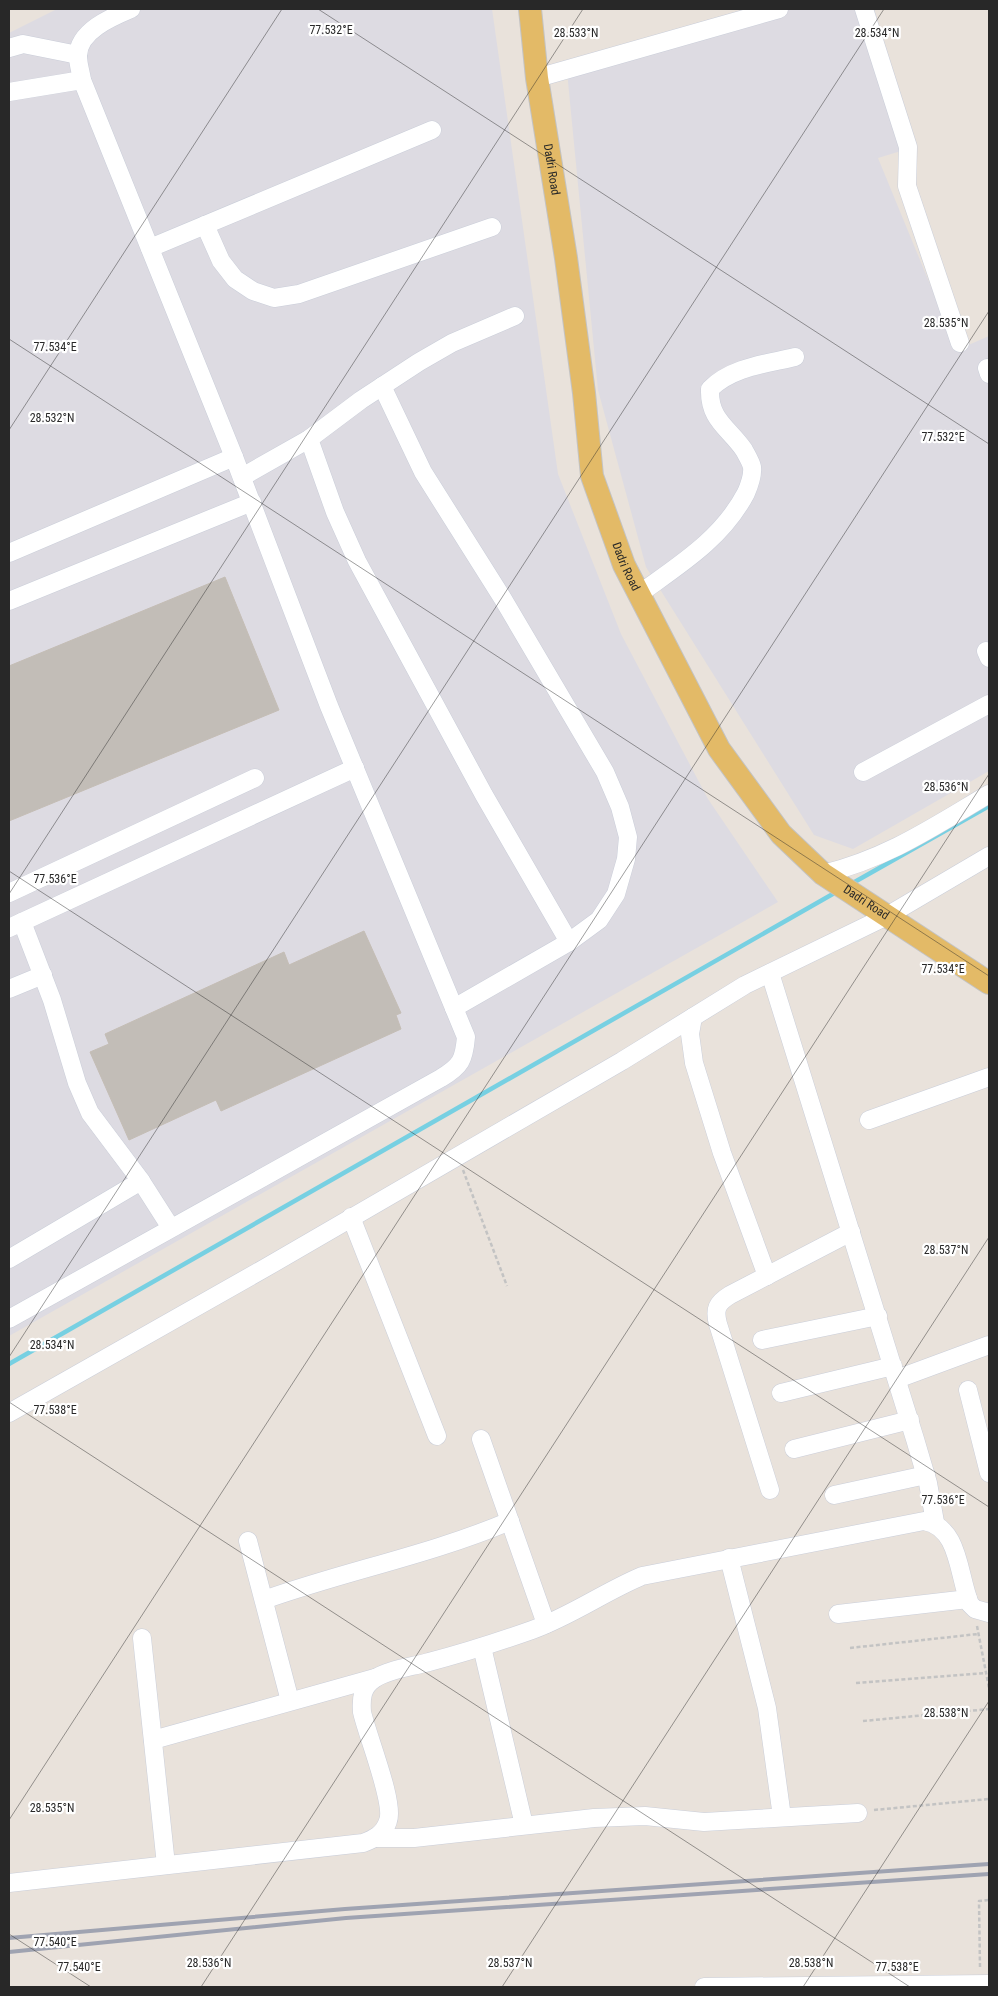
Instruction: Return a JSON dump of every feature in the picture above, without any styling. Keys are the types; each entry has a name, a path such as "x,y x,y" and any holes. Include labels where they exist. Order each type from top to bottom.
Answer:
{"main road":[{"name":"Dadri Road","path":"530,9 537,78 566,258 584,393 592,476 624,565 719,749 781,834 832,880 989,982"}],"street":[{"path":"9,1319 457,1068 465,1054 466,1037 355,768 252,502 82,80 78,55 82,40 98,26 131,9"},
{"path":"537,78 779,9"},
{"path":"864,9 908,147 907,186 960,343"},
{"path":"9,48 23,44 78,55"},
{"path":"9,92 82,80"},
{"path":"150,248 432,130"},
{"path":"205,225 221,261 235,279 253,291 274,298 299,294 492,227"},
{"path":"242,477 308,439 382,386 452,344 515,316"},
{"path":"639,594 707,544 732,515 750,484 752,467 744,451 716,416 709,404 710,389 719,380 734,372 795,357"},
{"path":"382,386 423,472 605,772 620,807 628,837 626,859 616,894 599,920 569,942 454,1008"},
{"path":"308,439 335,512 357,561 484,795 569,942"},
{"path":"9,552 234,457"},
{"path":"9,601 252,502"},
{"path":"863,772 989,704"},
{"path":"171,1228 141,1181 90,1113 76,1083 43,975 15,925 355,768"},
{"path":"9,893 255,778"},
{"path":"832,880 858,865 886,854 989,794"},
{"path":"9,1413 351,1217 770,973 884,914 989,856"},
{"path":"770,973 910,1420 926,1475 935,1522 949,1538 977,1607 838,1614"},
{"path":"9,989 43,975"},
{"path":"693,1017 690,1034 694,1063 722,1153 767,1276"},
{"path":"869,1120 989,1077"},
{"path":"9,1259 141,1181"},
{"path":"351,1217 437,1436"},
{"path":"770,1490 715,1312 722,1300 851,1232"},
{"path":"762,1340 878,1316"},
{"path":"781,1393 895,1372 989,1345"},
{"path":"968,1390 989,1473"},
{"path":"794,1449 910,1420"},
{"path":"481,1439 546,1624"},
{"path":"834,1495 926,1475"},
{"path":"153,1740 213,1725 482,1646 546,1624 585,1606 616,1587 642,1576 924,1520 935,1522"},
{"path":"264,1600 309,1584 458,1542 510,1521"},
{"path":"248,1541 290,1701"},
{"path":"729,1558 767,1708 782,1817"},
{"path":"142,1638 166,1865"},
{"path":"482,1646 524,1825"},
{"path":"375,1678 366,1686 361,1704 390,1813 384,1830 376,1838"},
{"path":"9,1883 363,1843 376,1838 414,1838 594,1818 636,1816 704,1822 858,1812"},
{"path":"704,1987 985,1984"}],"path":[{"path":"457,1155 507,1286"},
{"path":"977,1607 978,1634 989,1688"},
{"path":"850,1648 978,1634"},
{"path":"856,1683 985,1673"},
{"path":"863,1721 989,1709"},
{"path":"858,1812 989,1799"},
{"path":"985,1984 979,1948 979,1901 989,1900"}],"shaded area":[{"path":"57,9 492,9 558,474 621,634 708,799 778,902 9,1336 9,33"},
{"path":"745,9 874,9 914,147 878,158 957,350 989,336 989,771 853,849 814,835 646,567 598,390 566,61"}],"building":[{"path":"225,577 279,710 9,821 9,666"},
{"path":"364,931 401,1013 396,1015 401,1029 221,1111 216,1100 129,1140 90,1052 109,1044 105,1034 284,952 289,965"}],"waterway":[{"path":"851,884 989,806"},
{"path":"9,1364 838,891"}],"railway":[{"path":"9,1938 345,1909 989,1864"},
{"path":"9,1952 346,1918 989,1874"}]}
